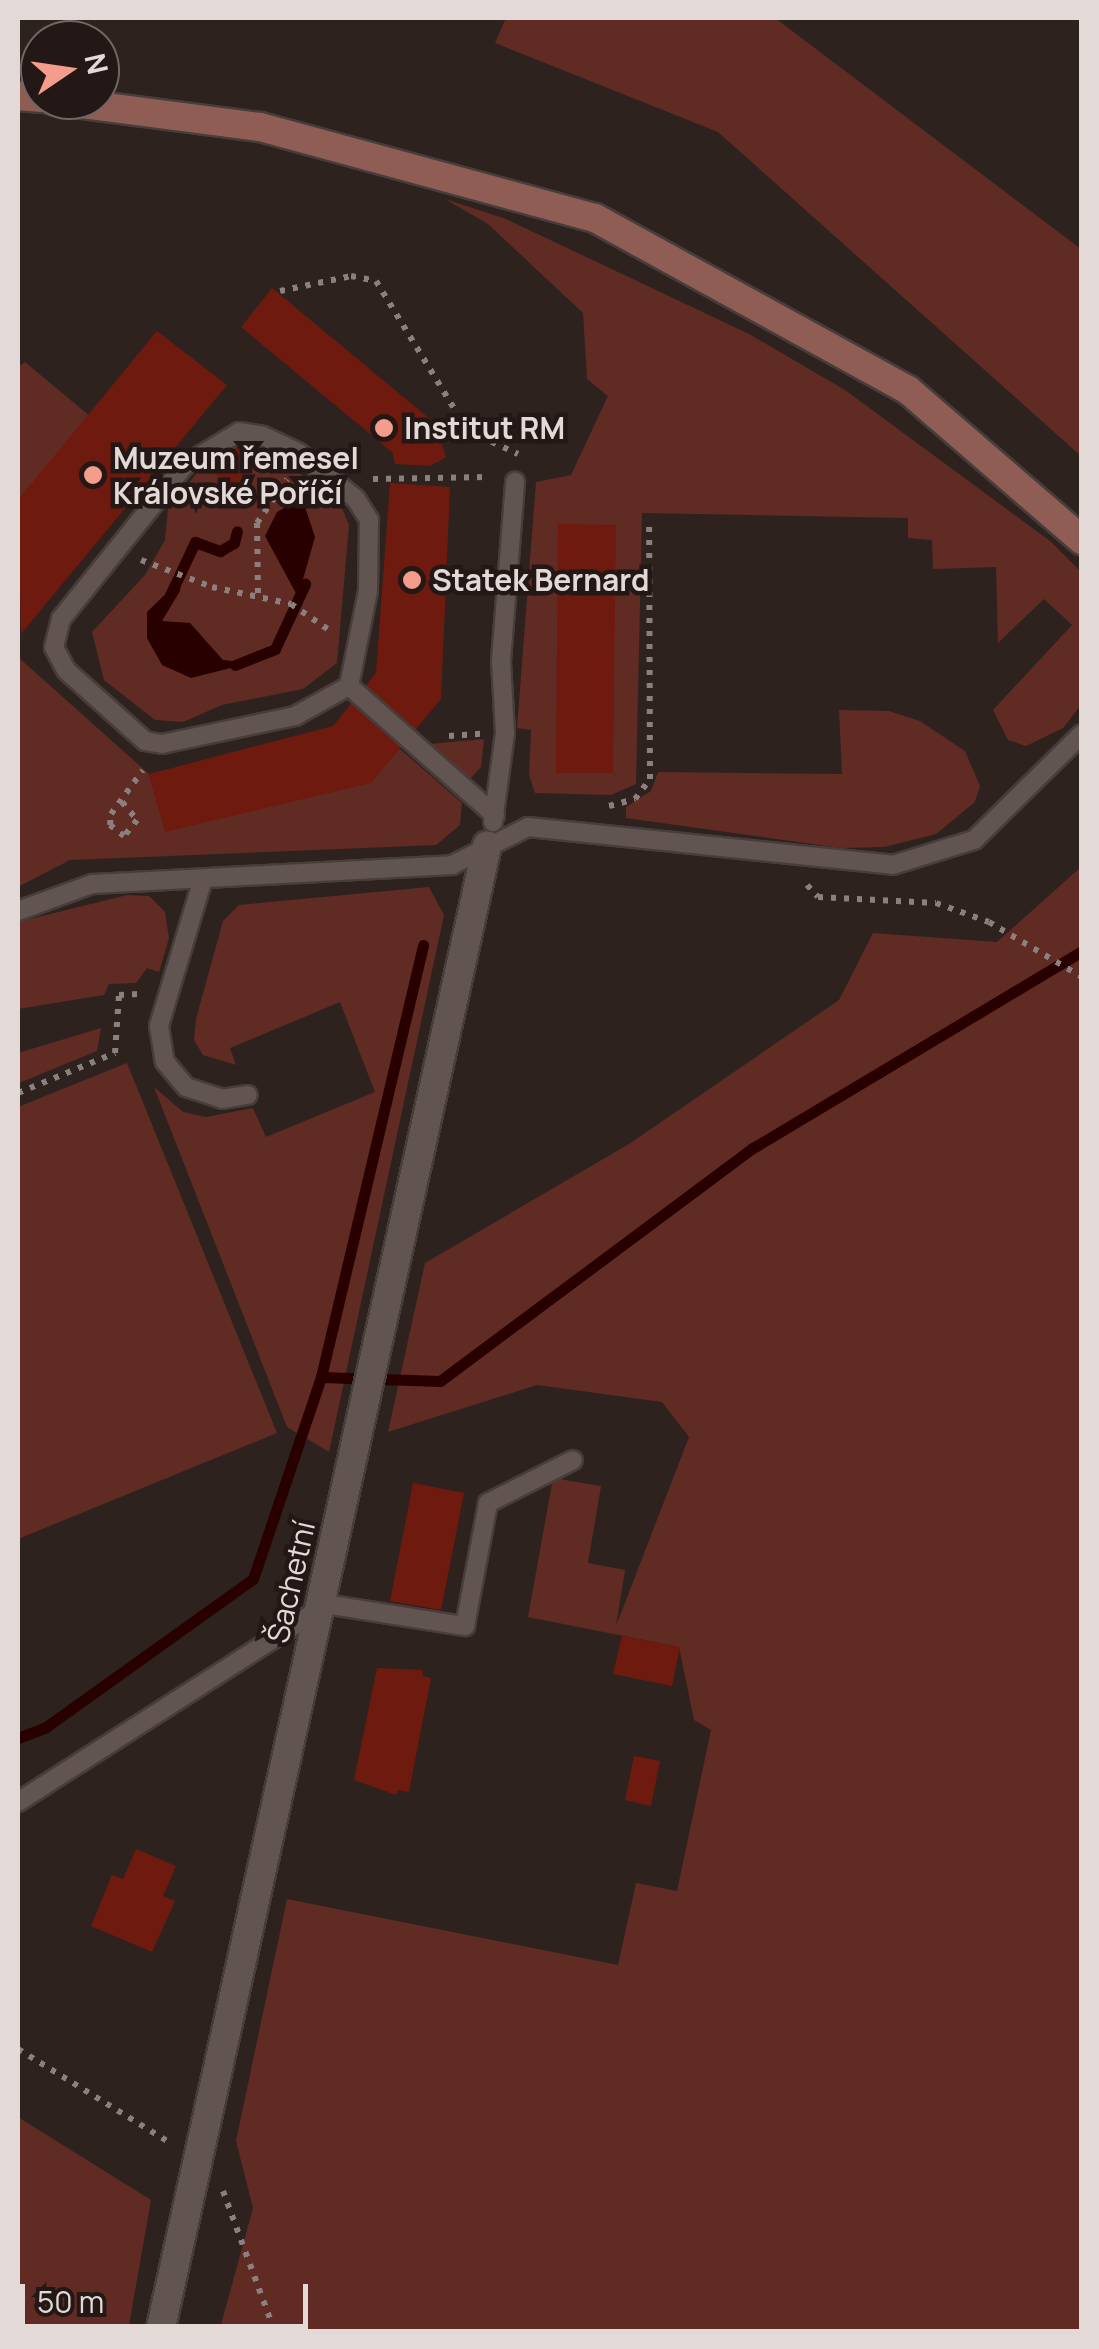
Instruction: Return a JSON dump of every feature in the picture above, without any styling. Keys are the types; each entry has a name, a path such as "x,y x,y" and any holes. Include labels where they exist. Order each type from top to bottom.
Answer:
{"main road":[{"path":"120,109 260,127 595,218 908,390 1082,540"}],"street":[{"name":"Šachetní","path":"160,2332 487,846"}],"lane":[{"path":"238,432 305,457 356,499 373,544 349,686 295,716 162,744 145,741 66,670 54,646 60,619 185,464 238,432"},
{"path":"487,846 495,816 504,733 501,662 515,482"},
{"path":"349,686 495,816"},
{"path":"18,911 92,884 452,865 528,827 865,867 948,852 974,840 1025,797 1082,734"},
{"path":"203,878 174,986 158,1026 165,1062 186,1088 222,1098 248,1095"},
{"path":"18,1802 318,1607 464,1626 488,1503 573,1460"}],"path":[{"path":"280,291 350,276 376,282 468,431 519,455"},
{"path":"258,593 257,523 305,457"},
{"path":"356,499 377,474 515,482"},
{"path":"599,808 635,799 650,779 649,523"},
{"path":"170,571 189,573 212,586 258,593 292,604 318,620"},
{"path":"408,739 504,733"},
{"path":"122,802 137,820 124,836 110,825 124,789 162,744"},
{"path":"778,856 818,897 936,902 989,922 1082,977"},
{"path":"18,1093 115,1053 119,996 141,993 152,980 174,986"}],"shaded area":[{"path":"506,18 775,18 1081,249 1081,456 718,132 495,43"},
{"path":"445,199 506,219 749,334 845,390 1050,541 1081,572 1081,705 1063,728 1026,746 1008,740 993,710 1072,625 1044,599 998,643 996,567 933,569 932,540 908,538 908,518 642,513 636,784 611,795 535,793 529,775 531,730 517,728 536,482 571,475 608,396 587,379 583,313 488,224"},
{"path":"25,362 91,417 18,501 18,367"},
{"path":"277,455 342,508 349,525 337,663 303,689 222,705 183,722 155,720 104,680 92,632 145,575 165,540 168,509 204,464 238,491 255,464"},
{"path":"290,505 305,507 315,537 298,597 265,536 277,512"},
{"path":"181,579 180,591 162,621 190,623 223,660 251,663 191,678 162,665 147,638 147,612"},
{"path":"18,657 149,774 165,831 400,749 462,803 460,825 436,845 70,860 18,887"},
{"path":"839,710 889,711 920,721 965,751 980,786 975,802 936,834 884,847 841,848 626,818 626,807 651,791 658,772 842,774"},
{"path":"484,739 481,767 470,779 429,744"},
{"path":"1081,867 1081,2331 219,2332 253,2208 236,2141 287,1899 618,1965 636,1883 677,1891 711,1730 694,1720 679,1647 528,1617 553,1478 601,1486 588,1563 625,1570 616,1626 689,1437 662,1402 537,1385 388,1432 425,1263 629,1144 839,1000 873,933 997,942"},
{"path":"429,887 444,915 329,1452 287,1427 154,1087 183,1112 206,1117 253,1108 266,1137 375,1092 340,1002 230,1048 236,1065 203,1055 194,1040 196,1019 223,921 239,905"},
{"path":"127,895 149,896 165,912 169,938 159,972 147,968 136,983 109,984 104,995 18,1009 18,922"},
{"path":"101,1028 97,1051 19,1083 18,1053"},
{"path":"127,1063 277,1433 18,1539 18,1107"},
{"path":"18,2117 151,2200 128,2331 18,2331"}],"building":[{"path":"272,288 425,415 437,427 446,457 430,466 395,464 393,453 241,327"},
{"path":"157,331 227,385 21,634 18,500"},
{"path":"234,445 255,464 238,491 213,472"},
{"path":"390,483 450,487 441,699 371,783 165,832 149,774 333,726 376,673"},
{"path":"558,524 616,525 613,773 556,773"},
{"path":"413,1483 464,1493 441,1610 390,1601"},
{"path":"622,1636 680,1647 672,1686 613,1674"},
{"path":"377,1668 423,1670 422,1676 431,1678 409,1792 398,1790 396,1795 354,1780"},
{"path":"634,1756 660,1761 651,1806 625,1800"},
{"path":"136,1849 176,1866 163,1896 175,1901 152,1952 91,1926 112,1875 123,1879"}],"waterway":[{"path":"170,595 195,542 220,551 234,543 237,531"},
{"path":"235,665 275,649 305,584"},
{"path":"321,1377 423,945"},
{"path":"18,1738 46,1727 253,1579 321,1377 440,1381 753,1148 1082,951"}],"place":[{"name":"Institut RM","path":"384,428"},
{"name":"Muzeum řemesel Královské Poříčí","path":"93,475"},
{"name":"Statek Bernard","path":"412,580"}]}
